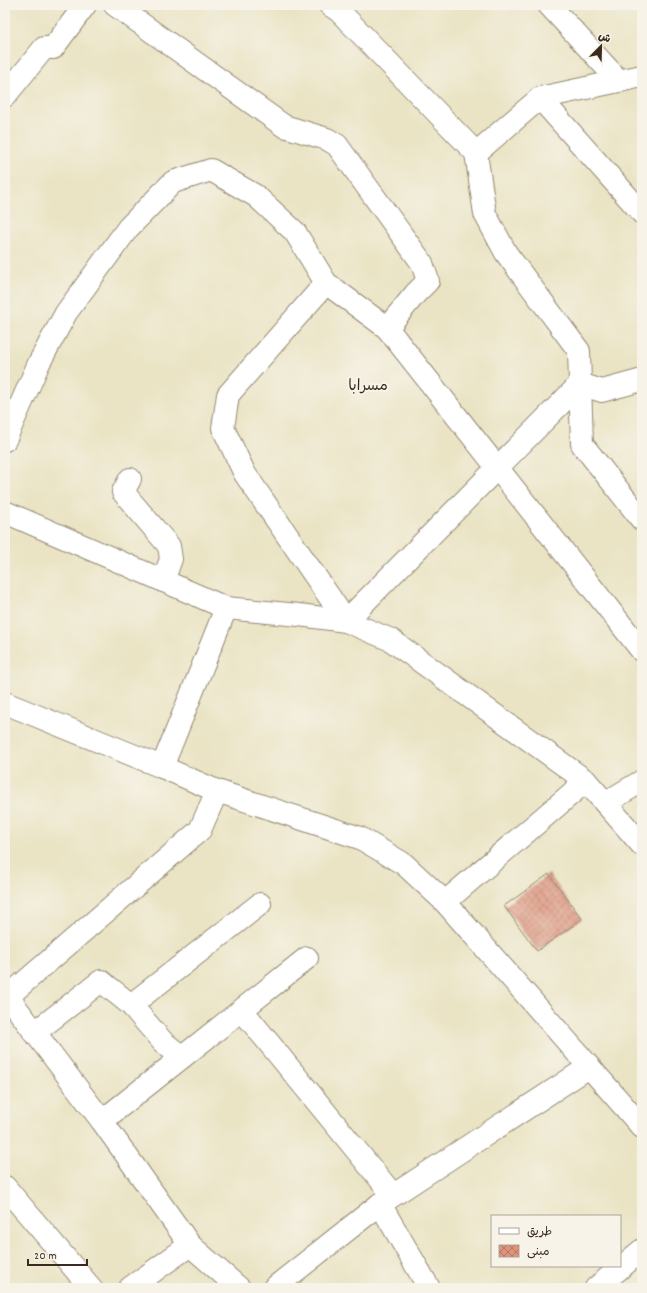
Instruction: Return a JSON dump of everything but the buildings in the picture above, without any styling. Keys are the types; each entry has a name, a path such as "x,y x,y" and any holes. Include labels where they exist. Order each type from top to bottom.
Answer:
{"street":[{"path":"5,96 44,48 53,48 85,5"},
{"path":"115,5 284,126 327,139 337,145 422,264 428,281 387,328"},
{"path":"330,5 339,11 476,153 485,214 506,253 579,352 582,444 642,520"},
{"path":"549,5 619,81"},
{"path":"476,153 540,98 642,76"},
{"path":"540,98 642,213"},
{"path":"5,440 39,363 66,313 128,228 173,182 211,170 256,196 294,232 326,283 387,328 642,651"},
{"path":"326,283 228,395 223,428 245,474 346,621"},
{"path":"580,384 602,391 642,380"},
{"path":"346,621 580,384"},
{"path":"130,479 123,492 169,546 171,559 163,581"},
{"path":"5,512 226,608 346,621 391,640 586,781 642,845"},
{"path":"162,767 226,608"},
{"path":"5,703 217,791 360,838 404,864 445,902 642,1127"},
{"path":"445,902 586,781"},
{"path":"605,803 642,781"},
{"path":"217,791 200,830 6,996 102,1122 190,1245 238,1288"},
{"path":"131,1005 260,904"},
{"path":"102,1122 307,958"},
{"path":"34,1033 101,981 131,1005 163,1042 182,1057"},
{"path":"242,1010 387,1200 429,1288"},
{"path":"274,1288 387,1200 588,1067"},
{"path":"5,1187 91,1288"},
{"path":"130,1288 190,1245"},
{"path":"596,1288 642,1250"}],"district":[{"name":"مسرابا","path":"368,387"}]}
